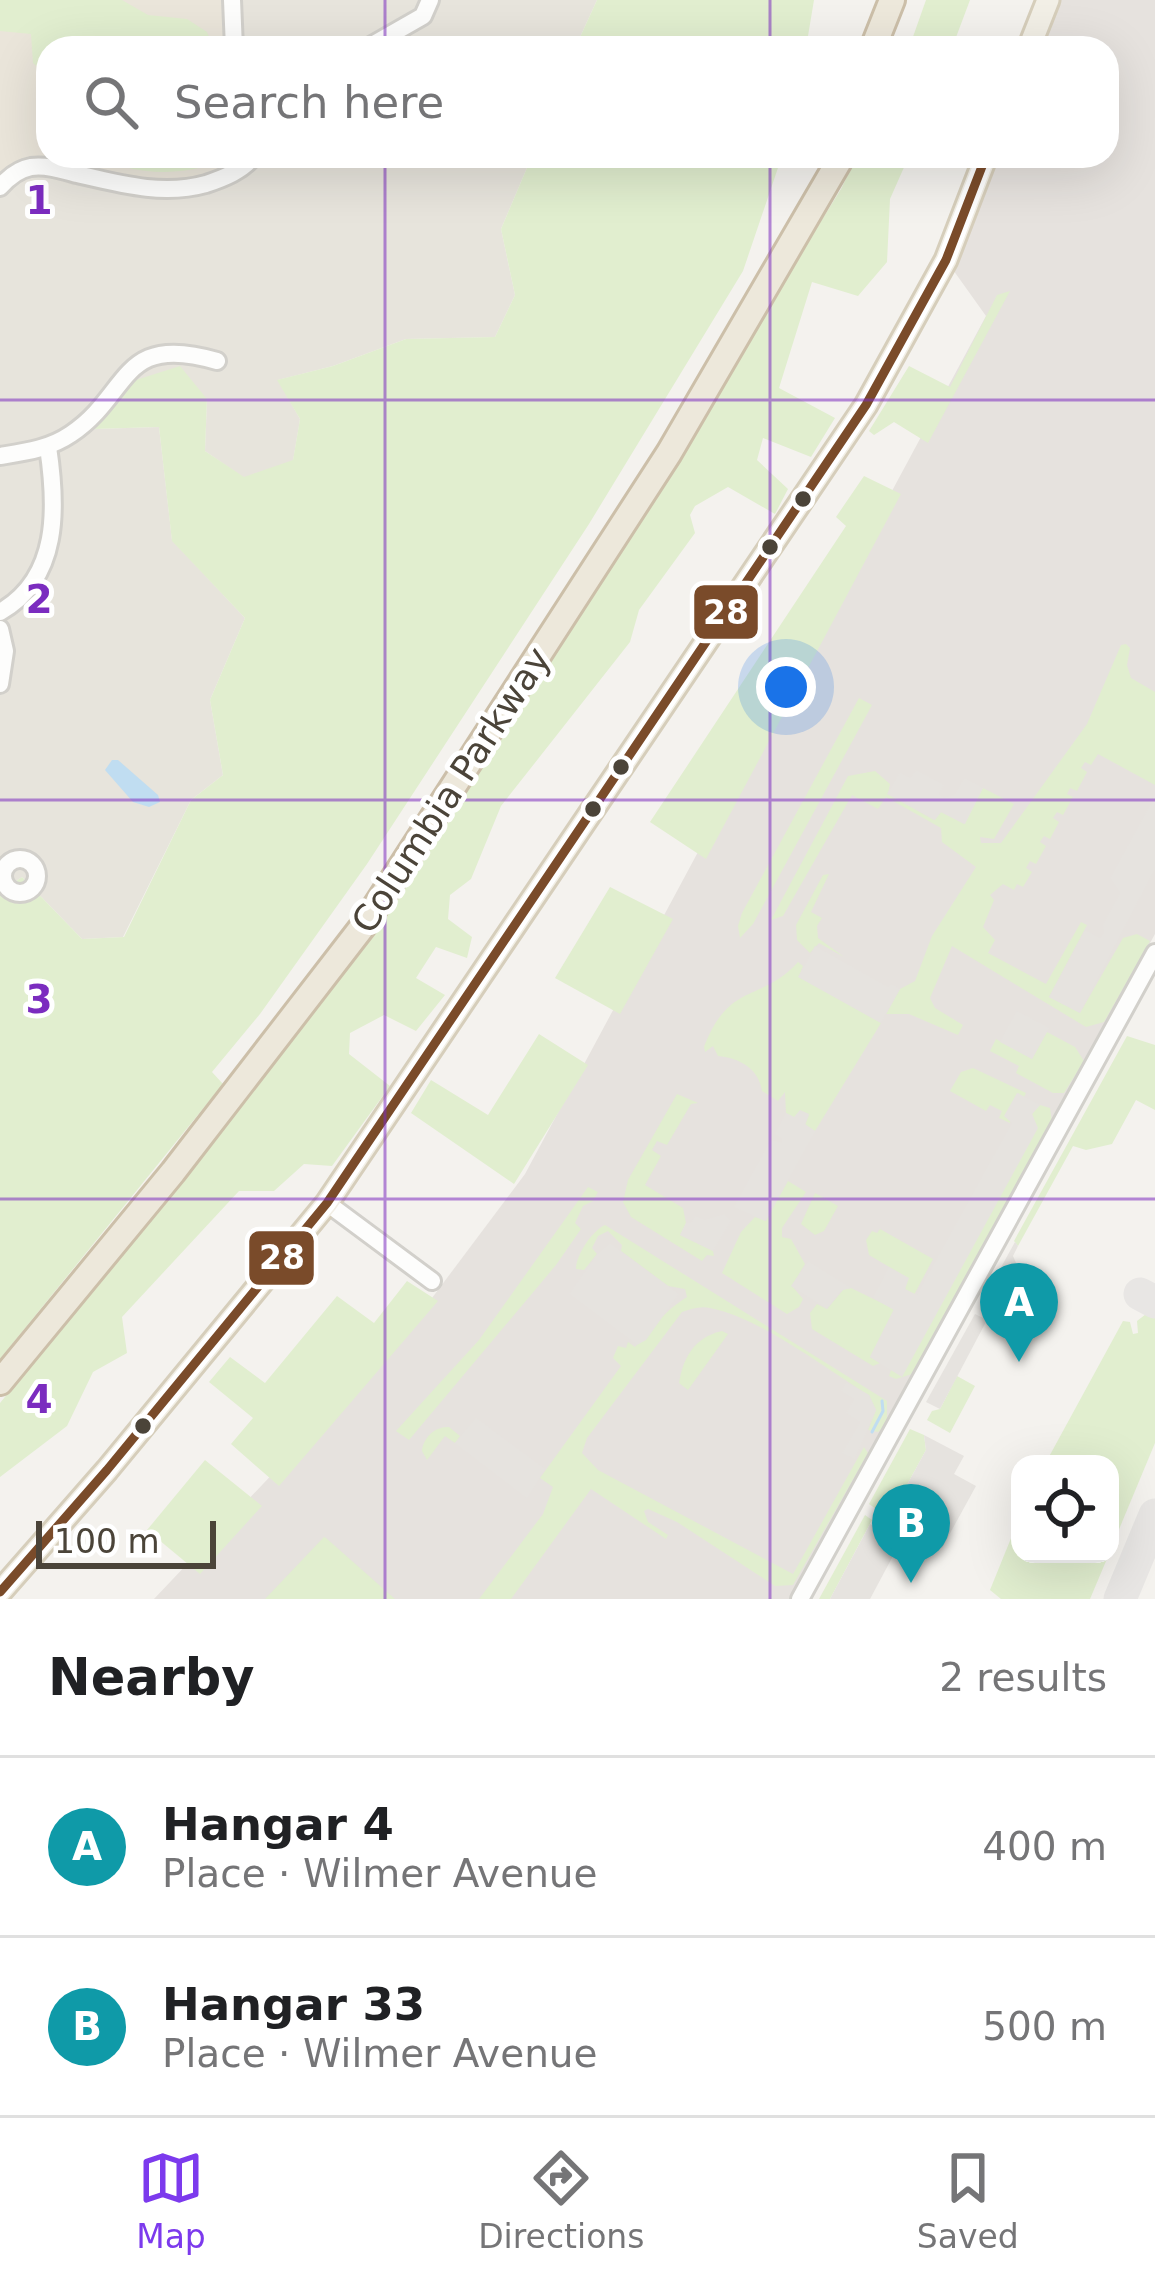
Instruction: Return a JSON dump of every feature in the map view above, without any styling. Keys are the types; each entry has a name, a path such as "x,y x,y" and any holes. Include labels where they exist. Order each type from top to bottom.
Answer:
{"highway":[{"path":"878,36 892,0"},
{"path":"894,36 908,0"},
{"name":"Columbia Parkway","path":"0,1359 249,1052 380,874 608,527 818,168"},
{"name":"Columbia Parkway","path":"0,1382 173,1172 363,926 669,453 835,168"}],"main road":[{"path":"1034,36 1048,0"},
{"path":"0,1592 327,1203 866,405 946,260 981,168"}],"street":[{"path":"232,0 234,36"},
{"path":"388,36 423,16 430,0"},
{"path":"0,187 16,173 36,167"},
{"path":"52,168 139,188 178,189 220,179 241,168"},
{"path":"0,457 48,447 85,423 118,380 142,362 185,351 217,361"},
{"path":"0,612 31,586 48,553 52,529 48,447"},
{"path":"0,628 5,651 0,684"},
{"path":"800,1599 1155,953"},
{"path":"327,1203 432,1281"}],"shaded area":[{"path":"0,0 232,0 234,36 36,36 36,167 0,187"},
{"path":"232,0 597,0 580,36 234,36"},
{"path":"1048,0 1155,0 1155,934 790,1599 154,1599 405,1334 525,1174 986,316 946,260 981,168 1119,168 1119,36 1034,36"},
{"path":"41,168 232,168 199,186"},
{"path":"527,168 501,229 515,295 495,337 406,339 278,380 300,419 293,461 244,478 205,451 207,399 95,429 159,427 172,540 245,618 210,700 223,775 191,800 123,937 82,939 22,877 0,892 0,187 25,169"},
{"path":"916,770 944,785 939,794 944,798 954,795 964,778 983,788 965,824 941,812 935,820 887,794 900,772 910,778"},
{"path":"1155,796 1155,869 1080,1013 1049,997 1085,930 1100,938 1104,932 1103,924 1120,893 1110,878"},
{"path":"815,946 888,987 900,989 881,1023 798,977"},
{"path":"1017,1011 1049,1028 1032,1059 1000,1042"},
{"path":"1017,1093 1040,1105 1032,1114 1038,1128 902,1377 870,1357 894,1310 873,1298 889,1267 909,1278 905,1289 917,1295 1012,1123 1004,1116"},
{"path":"800,1110 809,1114 805,1124 815,1131 765,1221 734,1207 771,1140 782,1143 775,1134 786,1113 794,1117"},
{"path":"725,1214 731,1221 713,1251 680,1235 695,1216 705,1220"},
{"path":"1015,1242 1017,1265 995,1306 983,1300"},
{"path":"610,1243 679,1294 646,1340 637,1345 569,1294"},
{"path":"808,1261 851,1288 842,1290 827,1309 791,1286"},
{"path":"975,1314 987,1320 940,1409 926,1402"},
{"path":"846,1382 869,1395 876,1410 855,1459 842,1453 860,1422 846,1413 854,1399 841,1391"},
{"path":"476,1418 545,1469 527,1498 455,1443"},
{"path":"924,1435 964,1456 954,1474 976,1486 942,1548 889,1518 926,1450"},
{"path":"870,1524 901,1541 870,1599 830,1599"}],"green space":[{"path":"0,0 122,0 148,15 187,19 209,36 36,36 36,66 31,34 0,31"},
{"path":"597,0 814,0 808,36 580,36"},
{"path":"926,0 970,0 956,36 913,36"},
{"path":"128,168 197,168 175,172"},
{"path":"527,168 778,168 743,271 589,524 367,864 260,1014 212,1072 223,1084 0,1359 0,892 22,877 82,939 124,937 191,800 223,775 210,700 245,618 172,541 159,427 93,429 136,380 180,366 207,399 205,451 244,477 293,460 300,419 277,380 333,366 406,339 495,337 515,295 501,229"},
{"path":"851,168 904,168 890,199 887,262 858,296 812,282 779,388 835,418 811,457 763,438 757,460 788,489 775,514 728,487 695,506 690,515 695,533 639,610 630,642 501,806 471,879 450,895 448,919 472,937 467,958 436,947 416,978 445,995 416,1031 384,1015 350,1033 349,1054 390,1086 332,1166 304,1164 274,1191 239,1191 122,1317 127,1353 93,1372 67,1426 0,1477 0,1403 347,965 455,810"},
{"path":"1010,291 928,443 894,422 874,435 869,431 909,366 950,387 997,295"},
{"path":"864,476 901,494 706,859 650,822 846,526 836,517"},
{"path":"1126,644 1131,678 1155,692 1155,785 1098,754 1091,765 1085,762 1081,768 1087,772 1077,791 1070,788 1067,794 1073,797 1063,815 1057,812 1053,818 1059,822 1050,839 1044,836 1040,842 1046,846 1036,864 1030,861 1026,868 1032,872 1023,887 1017,884 1014,890 1003,884 990,895 994,900 983,927 995,940 988,953 1046,984 1081,922 1087,925 1049,997 1080,1013 1123,938 1137,934 1150,941 1104,1022 1086,1027 952,946 930,998 935,1008 963,1025 958,1035 909,1014 886,1014 900,989 915,981 932,936 976,867 942,842 941,828 886,797 878,809 852,795 783,916 771,920 848,776 875,771 890,784 888,794 934,820 941,812 964,824 983,788 1014,804 994,839 980,837 981,843 1001,843 1087,724 1121,645"},
{"path":"859,698 872,705 753,924 740,938 742,913"},
{"path":"829,874 811,912 822,918 818,938 844,957 819,943 810,953 797,940 796,925 823,875"},
{"path":"610,887 673,919 620,1014 555,978"},
{"path":"798,962 803,966 799,977 881,1023 815,1131 805,1125 809,1115 795,1118 786,1113 785,1092 778,1101 762,1091 747,1066 718,1056 713,1046 705,1052 704,1047 714,1026 735,1002"},
{"path":"1047,1032 1075,1047 1084,1061 1064,1093 1053,1093 1016,1073 1019,1066 990,1051 996,1039 1032,1059"},
{"path":"539,1034 588,1065 514,1184 411,1113 431,1080 488,1115"},
{"path":"1127,1036 1155,1045 1155,1110 1136,1100 1112,1144 1086,1150 1073,1146 1018,1246 1014,1241"},
{"path":"973,1068 1026,1093 1024,1097 1018,1093 1010,1123 999,1118 1002,1111 990,1105 986,1111 950,1091 961,1072"},
{"path":"677,1094 698,1103 691,1104 667,1145 657,1141 652,1150 661,1156 645,1185 683,1208 686,1223 680,1235 713,1251 714,1256 707,1255 702,1261 631,1217 623,1202 628,1180"},
{"path":"1040,1105 1050,1108 1052,1122 912,1374 896,1379 889,1376 891,1370 902,1376 1037,1128 1032,1114"},
{"path":"788,1181 806,1192 782,1228 782,1237 791,1239 805,1264 792,1286 803,1299 787,1314 722,1273 741,1232 755,1217 766,1221"},
{"path":"588,1187 598,1192 583,1206 575,1223 581,1229 556,1265 409,1440 396,1431 479,1340"},
{"path":"815,1193 838,1206 824,1231 815,1235 801,1224"},
{"path":"605,1225 887,1401 887,1423 878,1432 868,1430 876,1410 869,1395 750,1322 699,1308 682,1312 587,1438 582,1453 598,1470 793,1574 864,1447 868,1453 793,1585 775,1586 677,1522 644,1511 648,1522 668,1535 666,1539 591,1489 511,1599 479,1599 543,1514 553,1487 540,1478 621,1366 613,1358 618,1346 626,1348 628,1342 635,1347 687,1297 685,1289 668,1286 621,1251 622,1245 608,1231 598,1236 592,1248 597,1254 584,1270 576,1269 586,1244"},
{"path":"880,1229 933,1259 914,1295 905,1289 908,1278 869,1255 866,1240"},
{"path":"407,1281 438,1301 279,1486 231,1444 253,1418 209,1382 230,1357 265,1383 337,1296 374,1323"},
{"path":"851,1288 894,1309 870,1357 880,1363 873,1366 812,1329 810,1313 817,1304 827,1309 843,1290"},
{"path":"1150,1311 1155,1314 1155,1443 1119,1529 1119,1455 1050,1455 1123,1321 1130,1322 1133,1334 1138,1333 1137,1321"},
{"path":"722,1331 728,1334 688,1390 679,1383 687,1357 704,1338"},
{"path":"957,1376 975,1386 950,1433 927,1420 932,1411 940,1409"},
{"path":"449,1427 460,1436 455,1443 445,1436 427,1460 422,1451 427,1437"},
{"path":"910,1429 924,1435 926,1450 889,1518 869,1504"},
{"path":"205,1460 262,1506 200,1574 147,1530"},
{"path":"865,1515 872,1520 830,1599 819,1599"},
{"path":"326,1538 395,1599 265,1599"},
{"path":"1011,1538 1011,1563 1105,1563 1090,1599 1001,1599 990,1590"}],"water":[{"path":"112,760 118,760 158,795 160,802 149,807 133,802 105,770"}],"waterway":[{"path":"872,1432 883,1411 882,1401"}],"taxiway":[{"path":"1140,1294 1155,1302"},
{"path":"1120,1599 1155,1515"}],"transit line":[{"name":"28","path":"0,1592 327,1203 866,405 946,260 981,168"}],"place":[{"name":"Hangar 4","path":"1019,1362"},
{"name":"Hangar 33","path":"911,1583"}]}
